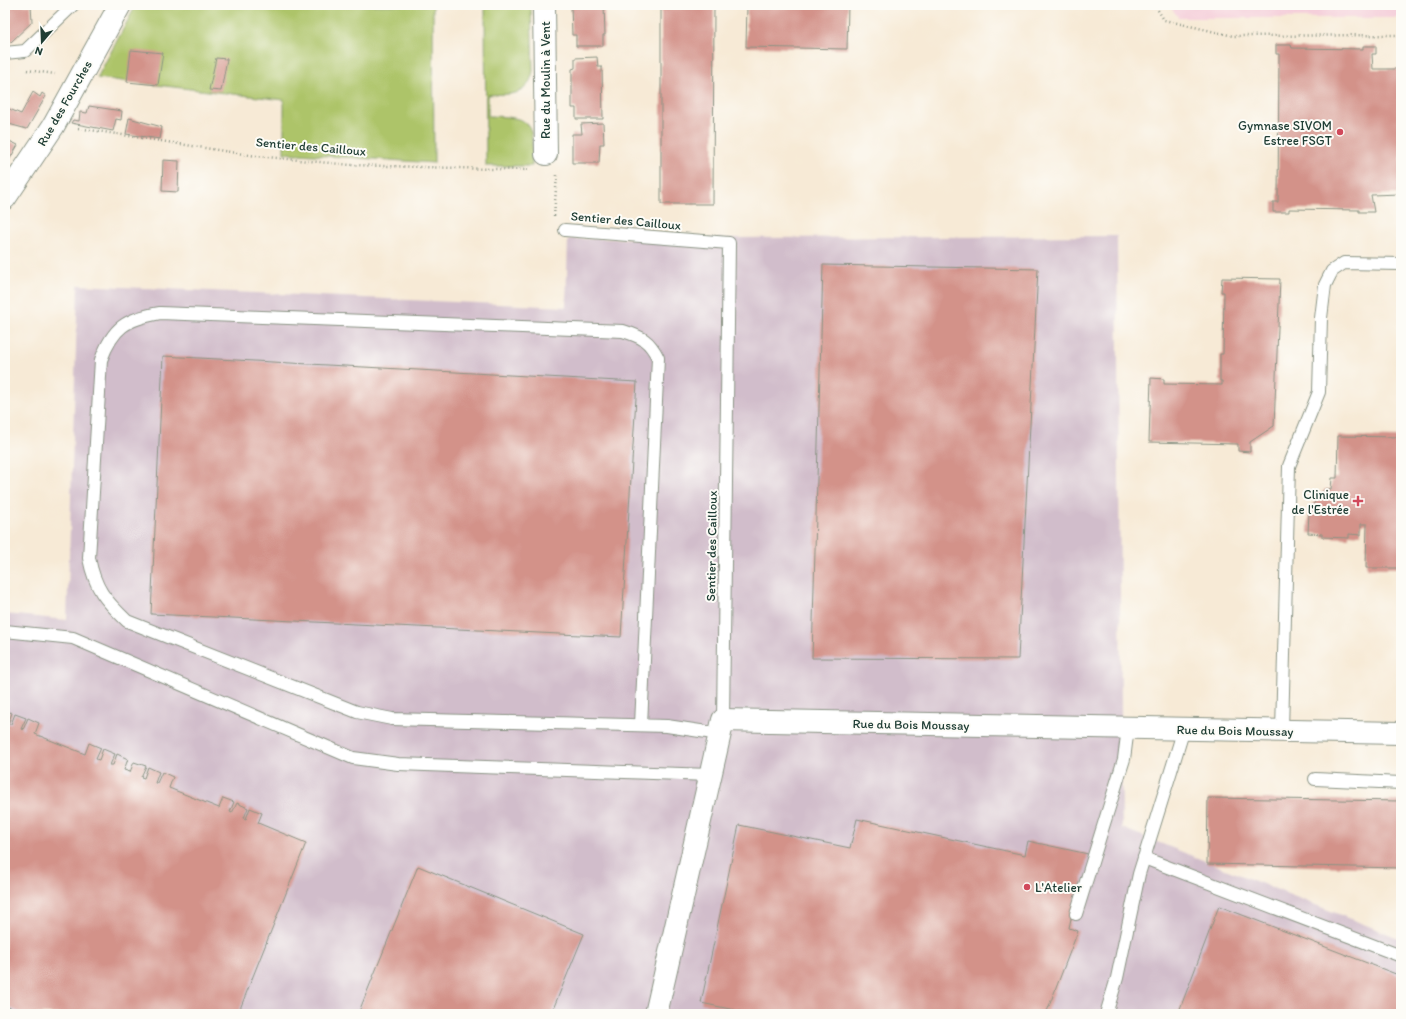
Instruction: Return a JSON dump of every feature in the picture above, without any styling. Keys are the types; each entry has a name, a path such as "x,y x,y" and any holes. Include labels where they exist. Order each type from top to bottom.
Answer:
{"street":[{"name":"Rue du Moulin à Vent","path":"544,5 545,165"},
{"name":"Rue des Fourches","path":"5,198 54,125 118,6"},
{"name":"Rue du Bois Moussay","path":"721,727 1128,728 1401,733"},
{"path":"656,1014 721,727"}],"lane":[{"path":"5,53 25,51 73,5"},
{"name":"Sentier des Cailloux","path":"565,230 729,243 721,727"},
{"path":"1282,730 1289,466 1319,392 1321,318 1325,285 1332,271 1344,263 1401,264"},
{"path":"641,725 658,358 651,346 640,336 623,331 160,313 128,321 106,345 100,360 89,558 92,577 105,599 127,621 357,712 392,719 721,727"},
{"path":"5,631 73,638 352,758 398,764 710,775"},
{"path":"1076,914 1124,758 1128,728"},
{"path":"1106,1014 1117,978 1138,874 1184,729"},
{"path":"1315,779 1401,783"},
{"path":"1144,858 1401,956"}],"path":[{"path":"1148,5 1156,7 1164,20 1233,36 1401,35"},
{"path":"23,70 80,78"},
{"name":"Sentier des Cailloux","path":"54,125 256,156 351,165 545,165 554,218 565,230"}],"shaded area":[{"path":"1169,5 1401,5 1401,18 1179,18"},
{"path":"1117,236 1122,828 1401,939 1401,1014 5,1014 5,614 67,620 78,285 566,307 568,239"}],"green space":[{"path":"136,5 433,5 434,163 284,153 284,100 97,78"},
{"path":"485,5 531,5 533,71 530,80 522,90 516,93 488,95 488,116 515,118 528,125 532,140 532,166 486,166"}],"building":[{"path":"31,5 32,22 11,42 5,42 5,6"},
{"path":"571,5 604,5 605,35 603,35 603,46 576,46 576,35 572,35"},
{"path":"661,5 714,5 713,204 661,204"},
{"path":"747,5 848,5 847,49 746,47"},
{"name":"Gymnase SIVOM Estree FSGT","path":"1276,45 1291,45 1292,48 1363,49 1363,46 1376,46 1376,54 1372,54 1373,69 1401,69 1401,194 1371,195 1374,212 1359,212 1359,210 1289,209 1289,212 1273,212 1273,202 1278,202 1279,54 1276,54"},
{"path":"131,50 163,53 158,85 127,82"},
{"path":"597,57 598,67 602,67 603,119 576,119 576,108 572,108 572,69 575,68 575,58"},
{"path":"216,58 227,59 221,91 209,90"},
{"path":"33,92 40,97 42,93 46,96 27,129 5,123 5,107 21,114"},
{"path":"89,106 122,111 121,120 116,119 113,131 71,123 73,120 79,121 80,112 87,113"},
{"path":"129,118 162,127 160,139 126,134"},
{"path":"603,123 604,144 600,144 599,163 572,163 572,134 582,134 581,124"},
{"path":"5,139 18,145 5,167"},
{"path":"163,160 179,161 178,192 162,191"},
{"path":"823,265 1038,269 1018,659 812,658"},
{"path":"1222,278 1280,279 1274,426 1250,442 1250,452 1238,451 1238,444 1149,442 1151,378 1164,379 1164,384 1222,385 1222,381 1220,381 1220,354 1223,354 1224,292 1221,292"},
{"path":"163,356 637,382 621,637 151,614"},
{"name":"Clinique de l'Estrée","path":"1338,436 1401,437 1401,568 1366,568 1367,524 1361,524 1361,535 1349,534 1349,538 1322,537 1322,534 1308,533 1309,512 1311,507 1325,489 1331,489 1332,478 1337,478"},
{"path":"5,710 12,713 8,724 11,724 15,714 26,718 21,729 23,730 28,718 39,723 35,734 85,754 89,743 101,748 96,759 99,760 103,749 115,754 110,765 113,765 117,754 128,759 124,770 130,772 134,762 146,766 141,777 144,778 148,767 159,772 155,783 157,783 162,772 173,777 169,788 219,808 223,798 234,802 230,812 232,813 237,803 248,808 244,818 246,819 250,808 262,813 258,823 306,843 238,1014 25,1014 5,1006"},
{"path":"1208,798 1401,801 1401,868 1207,864"},
{"path":"857,819 1025,855 1028,841 1088,854 1080,891 1077,890 1069,928 1078,931 1046,1014 754,1014 701,1003 739,825 850,848"},
{"path":"418,866 584,934 551,1014 358,1014"},
{"path":"1219,906 1401,976 1401,1014 1178,1014"}],"place":[{"name":"Gymnase SIVOM Estree FSGT","path":"1340,132"},
{"name":"Clinique de l'Estrée","path":"1358,501"},
{"name":"L'Atelier","path":"1027,887"}]}
